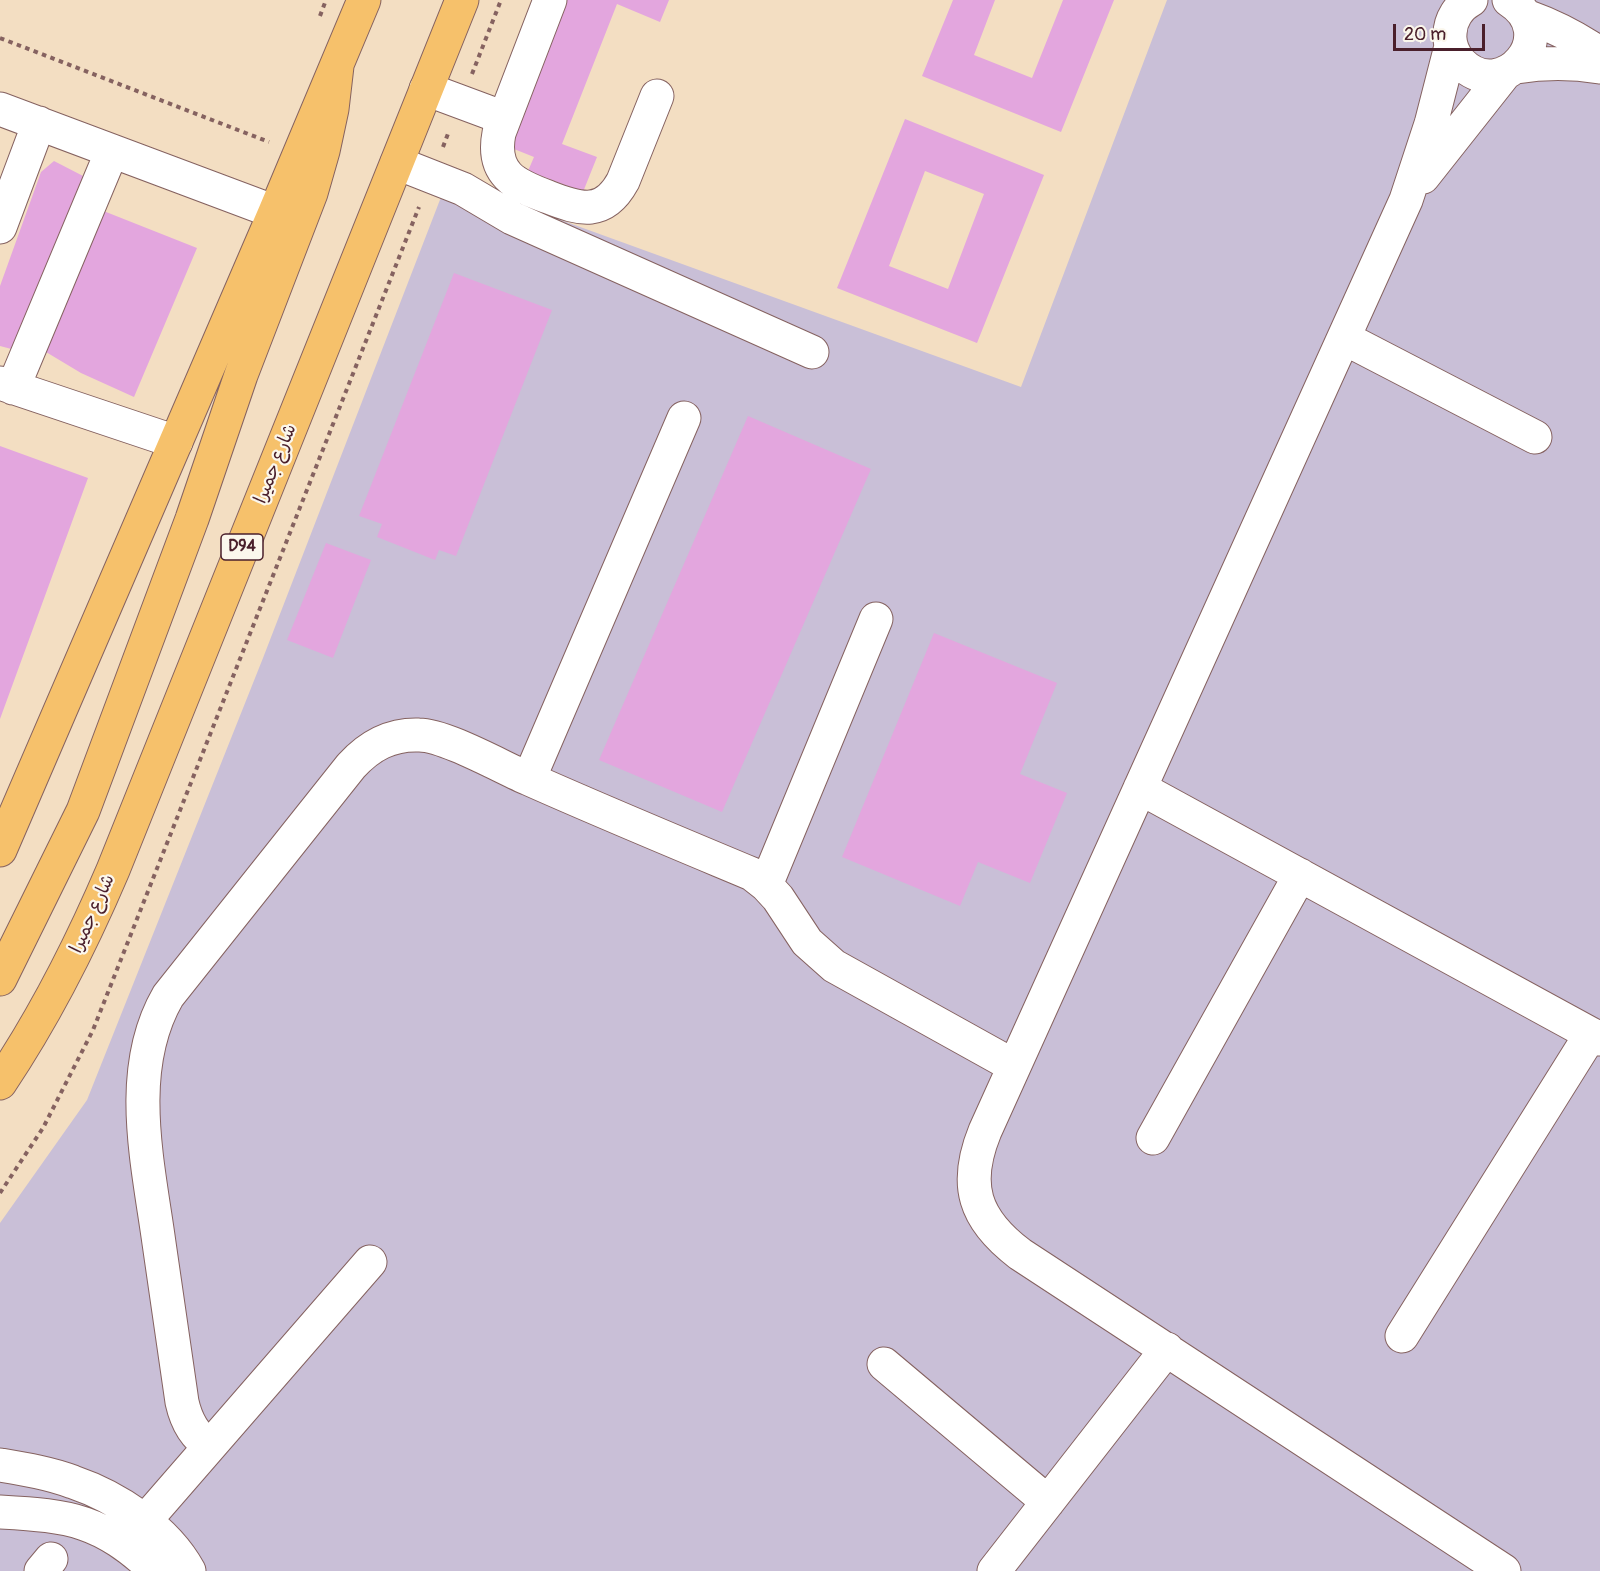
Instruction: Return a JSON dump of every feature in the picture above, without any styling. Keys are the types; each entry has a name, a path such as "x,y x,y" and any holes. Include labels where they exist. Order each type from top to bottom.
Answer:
{"main road":[{"path":"0,850 364,0"},
{"name":"شارع جميرا","path":"0,1083 25,1047 58,990 88,931 462,0"},
{"path":"0,979 83,811 192,519 241,375 311,193 332,109 336,66"}],"street":[{"path":"550,0 499,133 497,154 500,164 512,181 520,187 574,207 598,206 609,200 617,191 657,96"},
{"path":"1463,4 1451,28 1451,46 1431,124 1406,200 1014,1066 976,1153 974,1176 977,1199 986,1221 1001,1240 1504,1571"},
{"path":"1406,200 1455,136 1525,56 1530,43 1531,29 1521,6"},
{"path":"1521,6 1600,54"},
{"path":"1451,46 1457,58 1466,68 1479,74 1492,76 1511,70 1558,62 1579,63 1600,68"},
{"path":"426,89 504,118"},
{"path":"0,109 275,212"},
{"path":"0,227 39,123"},
{"path":"112,151 6,386 176,442"},
{"path":"392,173 428,186 456,208 512,218 812,352"},
{"path":"1344,338 1535,437"},
{"path":"529,779 684,418"},
{"path":"766,885 876,619"},
{"path":"210,1446 191,1428 182,1402 146,1153 143,1111 144,1072 157,1015 175,987 351,766 365,751 383,741 402,735 422,735 442,740 752,874 766,885 788,912 807,942 834,966 1014,1066"},
{"path":"1140,788 1596,1037 1402,1336"},
{"path":"1153,1138 1300,875"},
{"path":"144,1522 370,1262"},
{"path":"994,1571 1167,1349"},
{"path":"884,1365 1048,1502"},
{"path":"0,1465 72,1481 114,1500 170,1545 189,1571"},
{"path":"0,1512 53,1515 92,1526 124,1543 156,1571"}],"path":[{"path":"482,50 501,0"},
{"path":"0,38 269,142"},
{"path":"0,1193 43,1128 93,1030 460,102"}],"shaded area":[{"path":"1167,0 1600,0 1600,1571 0,1571 0,1223 87,1100 263,658 448,179 1021,387"}],"building":[{"path":"562,0 669,0 660,22 617,4 562,144 597,157 583,192 528,171 534,157 504,145"},
{"path":"953,0 995,0 974,55 1032,78 1063,0 1114,0 1061,132 922,76"},
{"path":"905,119 1044,175 977,343 837,288","holes":["925,171 984,194 948,289 889,266"]},
{"path":"54,161 85,177 19,351 0,346 0,286 41,172"},
{"path":"101,210 197,248 134,397 81,373 41,349"},
{"path":"454,273 552,310 456,556 439,550 435,560 377,537 382,524 359,516"},
{"path":"748,416 871,469 722,812 599,760"},
{"path":"0,446 88,478 0,719"},
{"path":"326,543 371,560 333,658 287,640"},
{"path":"934,633 1057,683 1020,774 1067,793 1030,883 978,862 960,906 842,857"}]}
